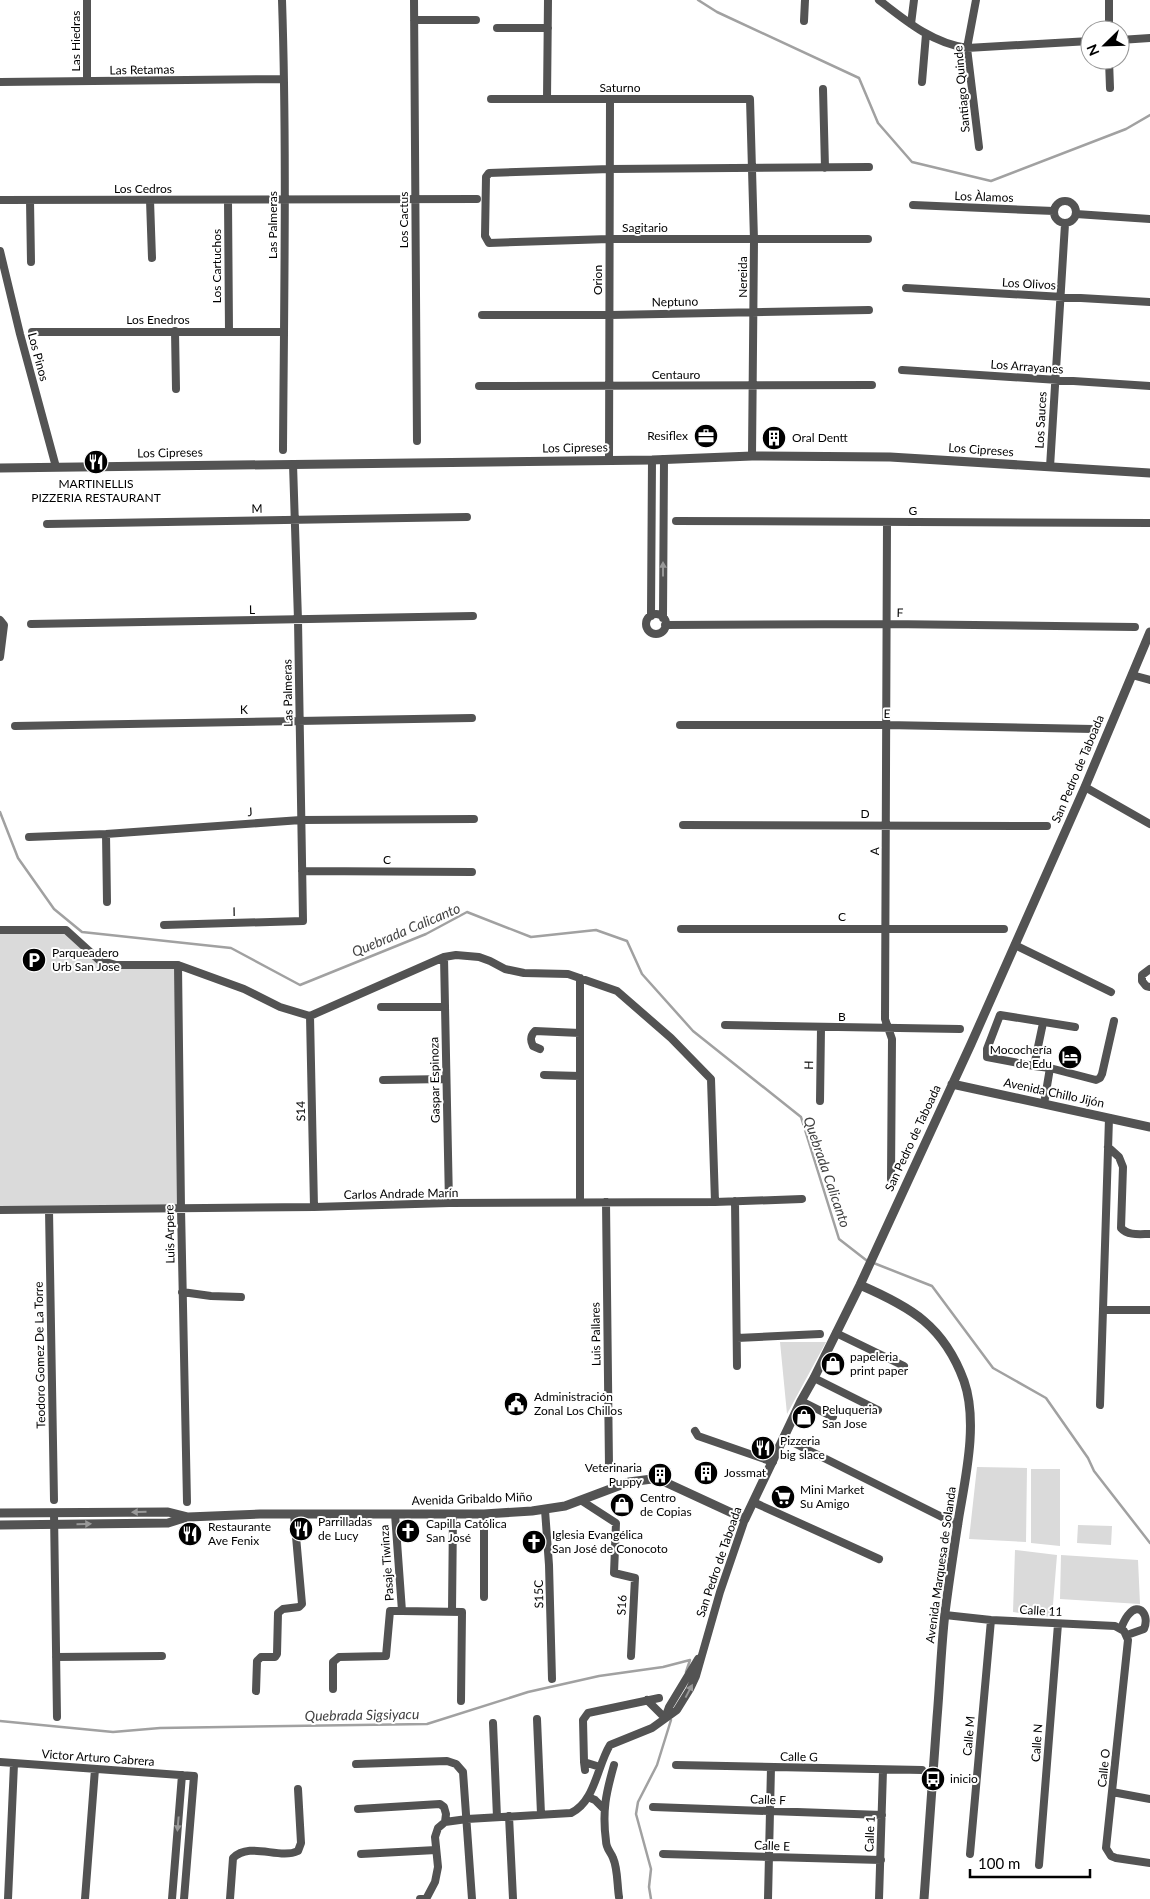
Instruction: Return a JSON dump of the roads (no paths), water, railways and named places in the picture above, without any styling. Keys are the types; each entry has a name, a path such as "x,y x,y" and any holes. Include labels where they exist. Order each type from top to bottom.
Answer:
{"street":[{"name":"Las Hiedras","path":"87,0 87,81"},
{"name":"Las Palmeras","path":"282,0 285,199 283,450"},
{"name":"Los Cactus","path":"414,0 417,441"},
{"path":"547,99 548,0"},
{"path":"804,21 805,0"},
{"path":"878,0 926,34 947,44 967,48 1080,42"},
{"path":"911,24 914,0"},
{"name":"Santiago Quinde","path":"976,0 967,48 979,147"},
{"path":"1109,0 1109,20"},
{"path":"414,20 476,20"},
{"path":"496,28 548,28"},
{"path":"922,82 926,34"},
{"path":"1130,39 1150,38"},
{"path":"1109,70 1110,88"},
{"name":"Las Retamas","path":"0,82 284,79"},
{"path":"823,89 825,168"},
{"name":"Saturno","path":"491,99 750,99"},
{"name":"Orion","path":"610,99 610,460"},
{"name":"Nereida","path":"750,99 754,240 752,456"},
{"path":"610,168 870,167"},
{"name":"Sagitario","path":"610,168 489,173 486,177 485,236 489,243 609,239 868,239"},
{"path":"285,199 477,199"},
{"name":"Los Cedros","path":"0,200 285,199"},
{"path":"30,200 30,262"},
{"path":"150,200 152,258"},
{"name":"Los Cartuchos","path":"228,200 229,331"},
{"path":"1066,201 1075,207 1076,214 1072,221 1065,224 1056,218 1054,211 1059,203 1066,201"},
{"name":"Los Àlamos","path":"913,205 1054,211"},
{"path":"1076,214 1150,219"},
{"name":"Los Sauces","path":"1050,467 1065,224"},
{"name":"Los Pinos","path":"0,251 56,467"},
{"name":"Los Olivos","path":"906,288 1150,302"},
{"name":"Neptuno","path":"482,315 610,315 869,310"},
{"path":"175,331 176,388"},
{"name":"Los Enedros","path":"32,332 284,332"},
{"name":"Los Arrayanes","path":"902,370 1150,386"},
{"name":"Centauro","path":"480,386 872,386"},
{"name":"Los Cipreses","path":"0,468 664,460 752,456 890,457 1150,473"},
{"path":"652,460 651,616 646,622 650,632 659,633 664,622 664,460"},
{"name":"Las Palmeras","path":"293,464 296,520 303,921"},
{"name":"M","path":"47,524 467,517"},
{"name":"G","path":"676,521 1150,523"},
{"name":"A","path":"887,522 885,1019 890,1027 892,1039 891,1179"},
{"path":"651,616 657,615 664,622"},
{"name":"L","path":"31,624 472,616"},
{"path":"0,657 4,624 1,621"},
{"name":"F","path":"664,622 1135,627"},
{"name":"San Pedro de Taboada","path":"445,1822 571,1812 578,1809 588,1797 610,1745 652,1728 677,1710 690,1690 745,1518 801,1401 860,1286 1016,945 1150,632"},
{"path":"1132,675 1150,680"},
{"name":"K","path":"15,726 472,718"},
{"name":"E","path":"680,725 886,725 1093,729"},
{"path":"1085,787 1150,824"},
{"name":"J","path":"29,837 106,834 300,820 474,819"},
{"name":"D","path":"683,824 1047,826"},
{"path":"106,834 107,902"},
{"name":"C","path":"302,871 472,872"},
{"name":"I","path":"164,924 303,921"},
{"name":"C","path":"681,929 1004,929"},
{"path":"0,930 66,930 99,960 116,965 178,965 244,989 280,1007 310,1016 444,956 456,955 479,957 505,969 524,973 568,974 617,991 671,1038 711,1079 715,1202"},
{"path":"1016,945 1112,992"},
{"name":"Gaspar Espinoza","path":"444,956 449,1203"},
{"name":"Luis Arpere","path":"178,965 180,1208 187,1502"},
{"path":"1150,969 1142,975 1142,980 1146,986 1150,986"},
{"path":"580,978 580,1202"},
{"path":"381,1007 444,1007"},
{"path":"1075,1027 1000,1015 987,1049 987,1057 1050,1068 1096,1080 1102,1074 1114,1021"},
{"name":"S14","path":"310,1016 314,1207"},
{"path":"1034,1066 1043,1023"},
{"name":"B","path":"725,1025 960,1029"},
{"name":"H","path":"820,1101 821,1028"},
{"path":"540,1049 533,1046 530,1042 535,1031 580,1033"},
{"path":"1044,1104 1050,1068"},
{"path":"544,1075 580,1076"},
{"path":"383,1080 446,1079"},
{"name":"Avenida Chillo Jijón","path":"952,1084 1150,1127"},
{"path":"1100,1405 1109,1118"},
{"path":"571,1122 580,1122"},
{"path":"1108,1147 1119,1158 1123,1167 1121,1228 1130,1233 1150,1234"},
{"name":"Carlos Andrade Marín","path":"0,1210 314,1207 449,1203 715,1202 802,1199"},
{"path":"735,1201 738,1366"},
{"name":"Luis Pallares","path":"606,1202 609,1466"},
{"name":"Teodoro Gomez De La Torre","path":"49,1210 54,1500"},
{"name":"Avenida Marquesa de Solanda","path":"860,1286 891,1299 921,1318 937,1333 949,1349 964,1382 970,1420 968,1466 945,1615 924,1899"},
{"path":"182,1292 211,1296 240,1296"},
{"path":"1103,1310 1150,1310"},
{"path":"836,1333 904,1366"},
{"path":"737,1338 820,1334"},
{"path":"814,1378 878,1410"},
{"path":"801,1401 833,1417"},
{"path":"695,1431 698,1436 773,1462"},
{"path":"784,1438 958,1525"},
{"name":"Avenida Gribaldo Miño","path":"0,1513 168,1512 188,1516 484,1514 546,1510 582,1501 629,1482 652,1480 667,1483 745,1518"},
{"name":"S16","path":"582,1501 616,1523 614,1573 635,1578 631,1656"},
{"path":"753,1502 879,1560"},
{"name":"S15C","path":"546,1510 552,1679"},
{"path":"54,1513 57,1717"},
{"path":"256,1691 257,1661 261,1657 275,1657 277,1654 278,1614 283,1609 300,1607 302,1604 294,1514"},
{"name":"Pasaje Tiwinza","path":"395,1514 402,1611 452,1612"},
{"path":"453,1514 452,1612 462,1612 461,1701"},
{"path":"484,1514 484,1597"},
{"name":"Avenida Gribaldo Miño","path":"0,1526 168,1523 188,1516"},
{"path":"333,1689 334,1660 342,1656 386,1656 390,1610 402,1611"},
{"path":"1141,1610 1148,1617 1148,1623 1144,1629 1127,1638 1121,1628 1128,1614 1132,1611 1141,1610"},
{"name":"Calle 11","path":"945,1615 991,1620 1116,1626 1121,1628"},
{"name":"Calle M","path":"970,1854 991,1620"},
{"name":"Calle N","path":"1039,1865 1058,1624"},
{"name":"Calle O","path":"1127,1638 1112,1792 1105,1843 1108,1852 1116,1858 1150,1863"},
{"path":"56,1657 162,1656"},
{"path":"600,1768 584,1766 584,1716 588,1713 659,1698"},
{"path":"647,1700 665,1718"},
{"path":"537,1719 541,1814"},
{"path":"493,1723 497,1817"},
{"path":"356,1764 447,1761 456,1764 463,1772 472,1899"},
{"name":"Victor Arturo Cabrera","path":"0,1762 194,1776 184,1899"},
{"path":"8,1899 14,1764"},
{"path":"614,1765 605,1795 604,1809 606,1842 608,1851 613,1858 619,1897"},
{"name":"Calle G","path":"676,1765 922,1770"},
{"path":"768,1899 772,1767"},
{"path":"85,1899 95,1769"},
{"name":"Calle 1","path":"879,1899 883,1770"},
{"path":"172,1899 182,1775"},
{"path":"230,1899 233,1858 237,1854 269,1851 290,1854 298,1851 301,1844 298,1789"},
{"path":"1112,1792 1150,1799"},
{"path":"588,1797 595,1800 604,1809"},
{"path":"358,1809 440,1804 444,1807 446,1814 445,1822 438,1828 435,1837 438,1867 435,1882 426,1899 420,1899"},
{"name":"Calle F","path":"653,1807 882,1815"},
{"path":"508,1816 513,1899"},
{"path":"361,1854 436,1850"},
{"name":"Calle E","path":"662,1854 881,1860"}],"waterway":[{"path":"698,0 717,12 859,78 878,123 912,162 991,181 1126,129 1150,115"},
{"name":"Quebrada Calicanto","path":"0,812 18,858 54,909 82,932 231,948 300,985 426,934 467,912 531,937 596,930 627,941 642,974 693,1031 801,1117 839,1239 866,1260 932,1286 993,1368 1046,1398 1088,1458 1094,1471 1150,1543"},
{"name":"Quebrada Sigsiyacu","path":"0,1721 113,1732 160,1728 427,1724 528,1692 599,1676 663,1667 690,1660 686,1672"},
{"name":"Quebrada Sigsiyacu","path":"651,1899 649,1887 651,1869 636,1814 638,1802 657,1765 671,1720"}],"place":[{"name":"Resiflex","path":"706,436"},
{"name":"Oral Dentt","path":"774,438"},
{"name":"MARTINELLIS PIZZERIA RESTAURANT","path":"96,462"},
{"name":"Parqueadero Urb San Jose","path":"34,960"},
{"name":"Mocochería de Edu","path":"1070,1057"},
{"name":"papeleria print paper","path":"833,1364"},
{"name":"Administración Zonal Los Chillos","path":"516,1404"},
{"name":"Peluqueria San Jose","path":"804,1417"},
{"name":"Pizzeria big slace","path":"763,1448"},
{"name":"Jossmat","path":"706,1473"},
{"name":"Veterinaria Puppy","path":"660,1475"},
{"name":"Mini Market Su Amigo","path":"783,1497"},
{"name":"Centro de Copias","path":"622,1505"},
{"name":"Parrilladas de Lucy","path":"301,1529"},
{"name":"Capilla Católica San José","path":"408,1531"},
{"name":"Restaurante Ave Fenix","path":"190,1534"},
{"name":"Iglesia Evangélica San José de Conocoto","path":"534,1542"},
{"name":"inicio","path":"933,1779"}]}
